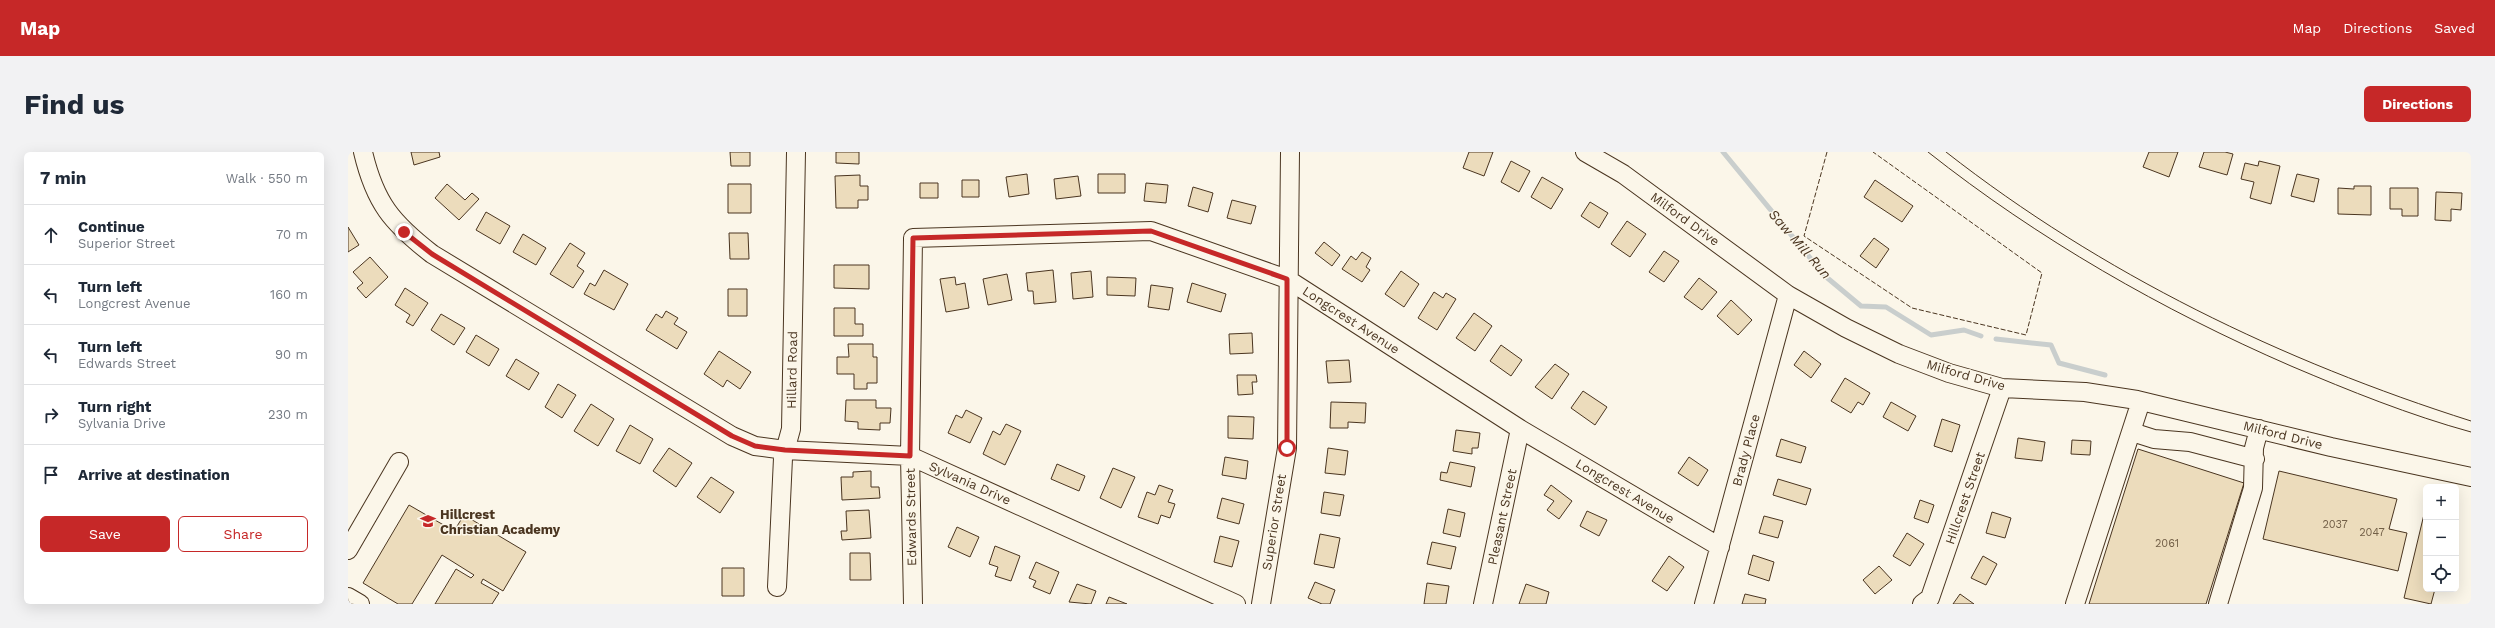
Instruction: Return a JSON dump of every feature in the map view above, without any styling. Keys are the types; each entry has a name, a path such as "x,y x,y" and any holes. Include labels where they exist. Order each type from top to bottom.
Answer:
{"street":[{"name":"Sylvania Drive","path":"363,152 369,176 382,206 404,232 432,254 732,436 755,446 785,450 910,456 1236,604"},
{"name":"Hillard Road","path":"777,587 783,458 791,429 796,152"},
{"name":"Superior Street","path":"1261,604 1287,448 1287,279 1290,152"},
{"name":"Milford Drive","path":"1585,152 1623,174 1788,295 1846,328 1899,354 1949,373 2002,388 2085,392 2141,401 2471,477"},
{"name":"Longcrest Avenue","path":"913,238 1151,231 1287,279 1520,429 1720,547"},
{"name":"Edwards Street","path":"913,238 910,456 913,604"},
{"name":"Brady Place","path":"1704,604 1788,295"},
{"name":"Hillcrest Street","path":"1922,604 1930,598 2002,388"},
{"path":"2075,604 2141,401"},
{"name":"Pleasant Street","path":"1483,604 1520,429"},
{"path":"2218,604 2253,488 2255,459 2254,448 2259,429"},
{"path":"2132,432 2154,439 2190,442 2255,459"},
{"path":"348,550 399,462"},
{"path":"348,597 360,604"}],"building":[{"path":"411,152 439,152 440,157 414,165"},
{"path":"730,152 750,152 750,166 731,166"},
{"path":"836,152 859,152 859,164 836,163"},
{"path":"1469,152 1493,152 1484,176 1463,168"},
{"path":"2149,152 2178,152 2169,177 2143,167"},
{"path":"2204,152 2225,152 2233,154 2227,175 2199,167"},
{"path":"1511,161 1530,171 1519,192 1501,182"},
{"path":"2259,161 2280,166 2271,204 2250,198 2254,182 2241,179 2245,163 2258,166"},
{"path":"1027,174 1029,194 1009,197 1006,177"},
{"path":"1098,174 1125,174 1125,193 1098,193"},
{"path":"2297,174 2319,179 2314,202 2291,196"},
{"path":"860,175 860,186 868,186 868,200 858,200 858,208 836,208 835,176"},
{"path":"1078,176 1081,196 1056,199 1054,179"},
{"path":"1542,177 1563,189 1551,209 1531,197"},
{"path":"962,180 979,180 979,197 962,197"},
{"path":"1875,180 1913,206 1902,222 1864,197"},
{"path":"920,183 938,183 938,198 920,198"},
{"path":"1146,183 1168,185 1166,203 1144,201"},
{"path":"447,184 465,200 472,193 479,199 459,220 435,198"},
{"path":"728,184 751,184 751,213 728,213"},
{"path":"2354,186 2371,186 2371,215 2338,214 2338,188 2354,189"},
{"path":"1193,187 1213,193 1208,212 1188,206"},
{"path":"2390,188 2418,188 2418,216 2402,216 2402,209 2390,209"},
{"path":"2436,192 2462,193 2461,210 2451,209 2451,221 2435,220"},
{"path":"1232,200 1256,206 1251,224 1227,218"},
{"path":"1590,202 1608,213 1599,228 1581,216"},
{"path":"486,212 510,226 500,244 476,230"},
{"path":"1627,221 1646,234 1630,257 1611,244"},
{"path":"348,227 359,245 348,252"},
{"path":"729,233 748,233 749,259 730,259"},
{"path":"523,234 546,248 536,265 513,252"},
{"path":"1874,238 1889,249 1876,268 1860,256"},
{"path":"1324,242 1340,255 1332,266 1315,253"},
{"path":"570,243 585,253 577,266 584,271 573,288 550,274"},
{"path":"1664,251 1679,261 1664,282 1649,272"},
{"path":"1362,252 1371,258 1366,267 1370,270 1362,282 1342,269 1351,256 1356,260"},
{"path":"370,257 388,277 366,298 357,288 363,283 353,272"},
{"path":"834,265 869,265 869,289 834,288"},
{"path":"604,270 628,284 614,310 584,294 590,283 595,286"},
{"path":"1053,270 1056,302 1034,304 1033,291 1028,291 1026,273"},
{"path":"1091,271 1093,297 1073,299 1071,273"},
{"path":"1401,271 1419,284 1404,307 1385,294"},
{"path":"1007,274 1012,300 988,305 983,279"},
{"path":"955,277 956,285 965,283 969,308 946,312 940,279"},
{"path":"1107,277 1136,278 1135,296 1107,295"},
{"path":"1699,278 1717,292 1702,310 1684,297"},
{"path":"1192,283 1226,294 1221,312 1187,302"},
{"path":"1151,285 1173,288 1169,310 1148,307"},
{"path":"405,288 428,303 413,326 406,322 410,315 395,305"},
{"path":"728,289 747,289 747,316 728,316"},
{"path":"1434,292 1443,298 1446,293 1456,299 1437,330 1418,318"},
{"path":"1731,300 1752,320 1738,335 1717,316"},
{"path":"834,308 855,308 855,324 863,324 863,336 834,336"},
{"path":"666,311 678,318 674,324 687,332 677,349 646,330 656,314 662,318"},
{"path":"1474,313 1492,326 1475,351 1456,338"},
{"path":"441,314 465,328 454,345 431,330"},
{"path":"1252,333 1253,353 1230,354 1229,334"},
{"path":"476,335 499,349 489,366 466,352"},
{"path":"848,344 873,344 873,357 877,357 877,383 867,383 867,389 854,389 854,374 837,374 837,357 849,357"},
{"path":"1501,345 1522,360 1511,376 1490,361"},
{"path":"719,351 751,372 740,389 727,380 723,387 704,374"},
{"path":"1804,351 1821,364 1811,378 1794,365"},
{"path":"516,359 539,373 529,390 506,376"},
{"path":"1349,360 1351,382 1328,383 1326,361"},
{"path":"1555,364 1569,374 1552,399 1535,387"},
{"path":"1237,375 1256,375 1257,382 1252,382 1253,394 1238,395"},
{"path":"1845,378 1870,393 1863,405 1858,402 1851,413 1831,401"},
{"path":"558,384 576,395 562,418 545,407"},
{"path":"1583,391 1607,407 1595,425 1571,408"},
{"path":"846,400 876,400 876,408 891,408 890,423 880,423 880,430 858,429 858,422 845,421"},
{"path":"1331,402 1366,403 1365,423 1348,422 1348,428 1330,428"},
{"path":"1891,402 1916,416 1908,431 1883,417"},
{"path":"591,404 614,419 598,446 574,431"},
{"path":"966,410 982,418 970,443 948,433 956,415 962,418"},
{"path":"1228,416 1254,417 1253,439 1228,438"},
{"path":"1942,419 1960,425 1952,452 1934,446"},
{"path":"1006,424 1021,431 1005,465 983,454 993,431 1000,435"},
{"path":"630,425 653,439 640,464 616,451"},
{"path":"1456,430 1480,433 1478,448 1472,448 1472,454 1453,451"},
{"path":"2018,438 2045,442 2042,461 2015,458"},
{"path":"1781,439 1806,447 1801,463 1776,456"},
{"path":"2072,440 2091,441 2090,455 2071,454"},
{"path":"669,448 692,463 676,487 653,471"},
{"path":"1328,448 1348,451 1345,475 1325,473"},
{"path":"2138,449 2244,483 2206,604 2089,604"},
{"path":"1225,457 1248,461 1246,479 1222,475"},
{"path":"1689,457 1708,470 1698,486 1678,473"},
{"path":"1450,462 1475,467 1471,487 1440,480 1441,472 1447,473"},
{"path":"1057,464 1085,476 1079,491 1051,479"},
{"path":"1113,468 1135,477 1121,508 1100,498"},
{"path":"871,471 871,487 879,487 880,498 842,500 841,477 853,477 853,472"},
{"path":"2279,471 2397,499 2389,529 2407,533 2398,571 2263,539"},
{"path":"711,477 734,492 720,513 697,497"},
{"path":"1778,479 1811,489 1806,505 1773,495"},
{"path":"1159,485 1173,490 1168,502 1175,504 1170,518 1161,515 1158,524 1138,517 1147,492 1155,495"},
{"path":"1551,485 1572,501 1559,519 1547,510 1554,501 1544,495"},
{"path":"1324,492 1344,495 1340,516 1321,513"},
{"path":"1222,498 1244,504 1239,524 1217,518"},
{"path":"1920,500 1934,505 1928,523 1914,518"},
{"name":"Hillcrest Christian Academy","path":"409,505 454,531 464,515 526,552 503,591 483,579 481,583 499,593 492,604 435,604 456,569 471,578 474,575 442,555 412,604 398,604 363,583"},
{"path":"1448,509 1465,513 1460,537 1443,533"},
{"path":"869,510 871,538 842,540 841,531 847,531 846,511"},
{"path":"1587,511 1607,520 1599,536 1580,526"},
{"path":"1992,512 2011,518 2005,538 1986,533"},
{"path":"1764,516 1783,521 1778,538 1759,533"},
{"path":"2423,519 2423,592 2434,592 2431,604 2404,598"},
{"path":"957,527 979,537 970,557 948,547"},
{"path":"1907,533 1924,544 1910,566 1893,556"},
{"path":"1320,534 1340,538 1334,568 1314,564"},
{"path":"1220,536 1239,541 1232,567 1214,562"},
{"path":"1432,542 1456,547 1451,569 1427,564"},
{"path":"995,546 1020,556 1011,581 995,576 998,567 989,564"},
{"path":"850,553 870,553 871,580 850,580"},
{"path":"1753,555 1774,562 1769,581 1748,574"},
{"path":"1669,556 1684,567 1667,591 1652,581"},
{"path":"1983,556 1997,564 1986,585 1971,578"},
{"path":"1036,562 1059,572 1050,594 1033,587 1036,581 1029,578"},
{"path":"1879,566 1892,580 1875,594 1863,580"},
{"path":"722,568 744,568 744,596 722,596"},
{"path":"1315,582 1335,590 1330,604 1322,604 1308,598"},
{"path":"1427,583 1449,586 1446,604 1424,604"},
{"path":"1077,584 1096,591 1091,604 1069,602"},
{"path":"1526,584 1549,592 1546,604 1519,604"},
{"path":"1745,594 1766,599 1765,604 1742,604"},
{"path":"1960,594 1974,604 1953,604"},
{"path":"1109,597 1127,604 1106,604"}],"waterway":[{"name":"Saw Mill Run","path":"1723,152 1825,276 1861,306 1886,307 1931,335 1964,330 1981,336"},
{"name":"Saw Mill Run","path":"1996,339 2051,345 2059,363 2105,375"}],"tram line":[{"path":"1928,152 2013,214 2102,271 2148,297 2291,366 2380,402 2471,432"},
{"path":"1946,152 2006,196 2067,237 2131,275 2196,310 2263,342 2331,371 2471,421"}],"fence":[{"path":"1827,152 1804,236 1912,308 2026,335 2042,273 1873,152"}],"place":[{"name":"Hillcrest Christian Academy","path":"428,521"}],"route":[{"path":"404,232 432,254 732,436 755,446 785,450 910,456 913,238 1151,231 1287,279 1287,448"}]}
